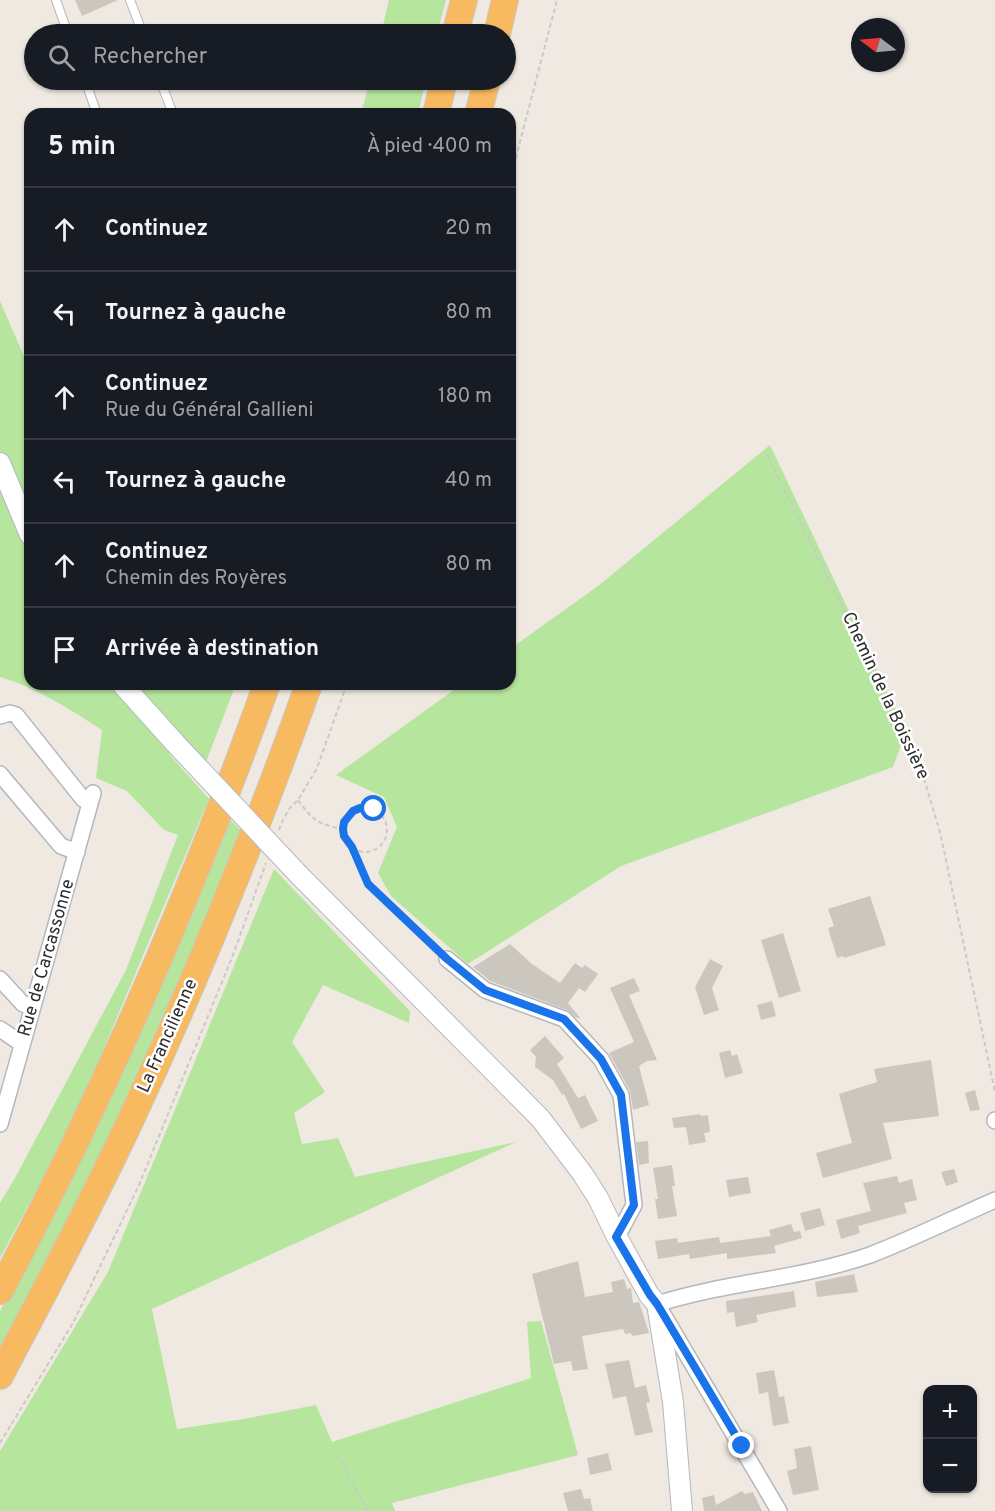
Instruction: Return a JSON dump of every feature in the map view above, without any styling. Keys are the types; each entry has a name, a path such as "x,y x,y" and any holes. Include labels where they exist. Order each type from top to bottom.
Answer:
{"highway":[{"path":"458,24 464,0"},
{"path":"499,24 505,0"},
{"path":"437,108 442,90"},
{"path":"480,108 484,90"},
{"path":"0,1291 91,1113 137,1009 240,760 265,690"},
{"name":"La Francilienne","path":"0,1376 68,1249 179,1014 229,896 307,690"}],"street":[{"path":"0,463 24,521"},
{"path":"127,690 299,875 540,1118 598,1198 616,1237 779,1511"},
{"name":"Rue de Carcassonne","path":"0,716 10,713 16,716 83,799 92,797 0,1124"},
{"path":"0,774 61,846 77,852"},
{"path":"447,959 485,990 564,1019 601,1059 621,1095 634,1205 616,1237"},
{"path":"0,980 23,1004 33,1007"},
{"path":"0,1029 22,1044"},
{"path":"657,1304 678,1297 792,1275 869,1255 995,1200"},
{"path":"657,1304 673,1402 682,1511"}],"lane":[{"path":"56,0 64,24"},
{"path":"130,0 139,24"},
{"path":"89,90 95,108"},
{"path":"164,90 171,108"}],"path":[{"path":"516,157 557,0"},
{"name":"Chemin de la Boissière","path":"767,455 918,759 940,832 995,1092"},
{"path":"279,830 290,808 298,800 316,768 345,690"},
{"path":"298,800 309,815 323,825 343,829"},
{"path":"352,847 366,852 380,846 387,833 384,819 374,809 360,808 348,816 343,829 347,842 352,847 368,884 447,959"},
{"path":"0,1443 72,1323 139,1185 233,955 267,862"},
{"path":"338,1454 367,1511"}],"green space":[{"path":"389,0 446,0 440,24 383,24"},
{"path":"367,90 424,90 419,108 363,108"},
{"path":"0,301 24,356 24,686 0,677"},
{"path":"770,445 906,731 893,767 621,866 468,964 391,896 378,873 397,827 384,797 336,775 454,690 516,690 516,645 598,586"},
{"path":"33,690 234,690 206,762 175,743 169,754 209,799 91,1079 50,1165 0,1258 0,1203 126,970 178,835 164,830 127,791 96,778 102,730"},
{"path":"227,816 246,836 132,1101 0,1359 0,1311 34,1249"},
{"path":"274,869 410,1011 409,1023 323,985 292,1042 325,1092 294,1113 302,1144 338,1138 355,1177 516,1142 152,1309 177,1429 316,1405 332,1442 531,1378 527,1322 541,1321 578,1455 392,1503 395,1511 0,1511 0,1451 108,1272"}],"building":[{"path":"75,0 118,0 82,16"},
{"path":"870,896 886,945 837,958 828,928 834,926 828,909"},
{"path":"783,933 801,991 779,998 761,940"},
{"path":"510,944 532,964 560,983 575,963 582,968 585,965 598,974 585,992 579,988 568,1003 581,1019 567,1010 490,981 473,967"},
{"path":"710,959 723,966 712,988 719,1010 704,1015 695,987"},
{"path":"634,978 640,991 629,995 657,1060 647,1061 639,1066 649,1105 633,1110 630,1091 609,1053 634,1042 610,988"},
{"path":"772,1001 776,1016 761,1020 757,1005"},
{"path":"545,1036 564,1058 557,1064 578,1098 585,1095 598,1121 581,1129 564,1094 562,1095 553,1080 535,1067 536,1057 530,1050"},
{"path":"730,1050 732,1056 737,1054 743,1073 725,1078 719,1053"},
{"path":"931,1060 939,1116 883,1123 892,1159 823,1178 816,1153 852,1143 839,1094 877,1082 874,1069"},
{"path":"975,1090 980,1110 970,1111 965,1093"},
{"path":"700,1114 701,1116 708,1115 710,1132 704,1133 706,1142 689,1145 686,1127 674,1128 672,1118"},
{"path":"648,1141 649,1163 639,1165 636,1142"},
{"path":"672,1165 675,1186 672,1186 677,1216 658,1219 655,1199 658,1199 653,1168"},
{"path":"954,1169 958,1182 946,1186 941,1172"},
{"path":"897,1176 899,1183 912,1179 917,1200 904,1203 907,1213 858,1226 860,1233 841,1239 836,1220 871,1211 863,1183"},
{"path":"748,1177 751,1193 729,1197 726,1180"},
{"path":"820,1208 825,1225 805,1231 800,1213"},
{"path":"791,1224 794,1232 800,1231 802,1238 774,1246 776,1253 727,1259 727,1253 690,1259 689,1254 658,1259 655,1241 677,1238 678,1243 719,1237 720,1243 771,1236 769,1230"},
{"path":"578,1261 585,1297 613,1292 611,1282 624,1279 627,1289 631,1288 633,1303 639,1302 649,1333 633,1336 630,1333 625,1334 623,1329 582,1336 588,1369 573,1371 571,1361 554,1364 532,1274"},
{"path":"854,1274 858,1292 817,1297 815,1282"},
{"path":"794,1291 796,1307 756,1315 758,1322 736,1327 734,1312 727,1313 726,1301"},
{"path":"629,1360 635,1388 646,1385 650,1402 646,1403 653,1432 635,1436 626,1396 613,1399 605,1364"},
{"path":"774,1370 779,1397 784,1396 789,1423 773,1426 768,1392 759,1394 756,1373"},
{"path":"811,1446 819,1490 793,1495 787,1471 797,1468 794,1449"},
{"path":"608,1453 612,1470 590,1475 587,1458"},
{"path":"581,1489 584,1499 590,1498 593,1511 568,1511 563,1493"},
{"path":"742,1491 745,1494 753,1492 762,1511 704,1511 702,1498 714,1495 716,1505"}],"route":[{"path":"374,809 360,808 353,811 344,822 343,829 344,836 352,847 368,884 447,959 485,990 564,1019 601,1059 621,1095 634,1205 616,1237 742,1446"}]}
